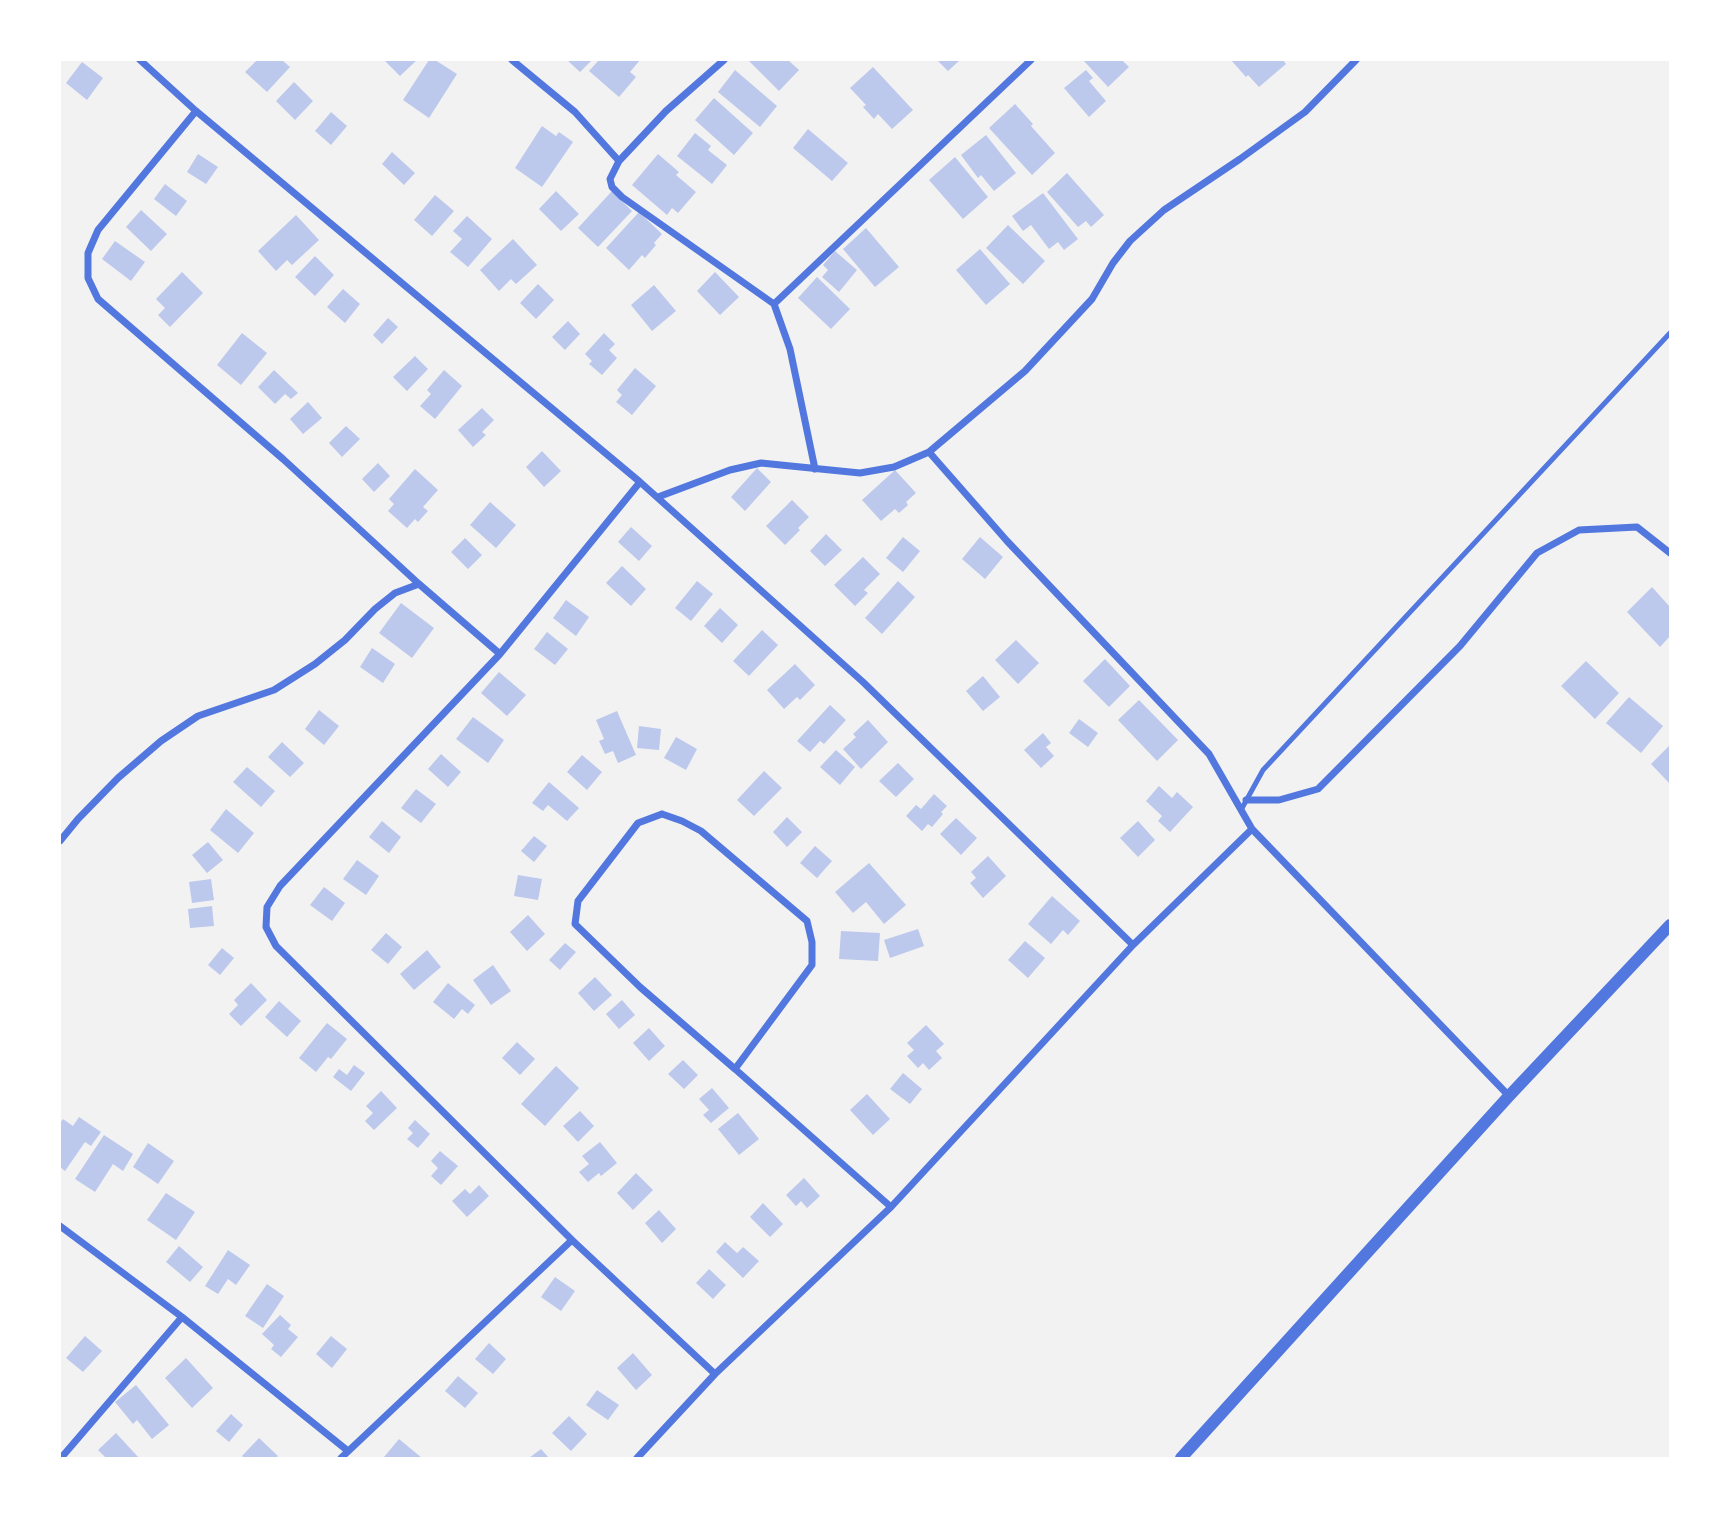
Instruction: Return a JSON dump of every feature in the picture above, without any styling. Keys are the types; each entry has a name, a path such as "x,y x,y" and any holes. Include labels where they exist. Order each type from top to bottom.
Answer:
{"street":[{"path":"140,60 196,111 658,497 863,682 1133,945"},
{"path":"512,60 575,111 620,161"},
{"path":"724,60 666,111 620,161 610,179 612,187 622,197 774,304 790,349 814,469"},
{"path":"774,304 1031,60"},
{"path":"658,497 730,470 761,463 859,473 894,467 929,452 1025,371 1091,299 1130,241 1164,210 1305,112 1356,60"},
{"path":"196,111 98,230 88,253 88,278 98,299 283,459 500,654"},
{"path":"929,452 1007,541 1209,754 1252,829 1509,1096"},
{"path":"640,482 500,654 281,886 267,907 266,927 276,946 572,1240 715,1374"},
{"path":"1246,800 1279,800 1318,789 1460,646 1537,553 1578,530 1637,527 1671,553"},
{"path":"60,841 118,779 161,741 198,716 274,690 315,664 396,593 419,584"},
{"path":"735,1069 812,965 812,942 807,921 701,831 662,814 638,823 578,901 575,924 640,987 891,1207"},
{"path":"637,1458 715,1374 891,1207 1133,945 1252,829"},
{"path":"1181,1458 1509,1096 1671,925"},
{"path":"60,1226 182,1317 348,1451"},
{"path":"341,1458 572,1240"},
{"path":"61,1458 182,1317"}],"lane":[{"path":"1241,810 1263,769 1671,333"}],"building":[{"path":"257,60 282,60 290,67 267,92 245,72"},
{"path":"384,60 417,60 400,76"},
{"path":"429,60 435,60 457,74 429,118 403,100"},
{"path":"567,60 592,60 580,72"},
{"path":"599,60 640,60 630,72 636,77 619,97 589,71"},
{"path":"748,60 788,60 799,70 779,91"},
{"path":"937,60 960,60 948,71"},
{"path":"1083,60 1122,60 1129,67 1108,87"},
{"path":"1231,60 1283,60 1286,64 1259,87"},
{"path":"82,62 103,78 87,100 66,83"},
{"path":"873,67 913,110 892,129 878,114 874,119 863,107 866,105 850,88"},
{"path":"735,70 777,106 760,127 718,92"},
{"path":"1086,70 1093,78 1089,81 1106,101 1089,117 1064,88"},
{"path":"294,82 313,101 295,120 276,101"},
{"path":"714,98 753,133 734,155 695,120"},
{"path":"1015,104 1055,153 1032,175 989,128"},
{"path":"331,112 347,126 331,145 315,131"},
{"path":"542,126 556,136 559,132 573,142 542,187 515,168"},
{"path":"808,129 848,163 832,181 793,148"},
{"path":"695,133 711,146 708,150 727,165 712,184 677,156"},
{"path":"986,135 1016,173 994,191 981,175 978,178 961,155"},
{"path":"392,152 415,173 404,185 382,164"},
{"path":"198,154 218,167 206,184 187,172"},
{"path":"658,154 679,172 676,175 696,192 678,213 672,208 667,215 632,185"},
{"path":"955,157 988,197 963,219 929,180"},
{"path":"1067,173 1104,215 1091,227 1086,221 1078,227 1047,192"},
{"path":"165,184 187,201 176,216 154,199"},
{"path":"556,191 579,214 561,231 539,209"},
{"path":"612,191 632,211 598,247 578,228"},
{"path":"1043,193 1078,239 1064,250 1058,242 1049,249 1031,225 1023,231 1012,216"},
{"path":"435,195 454,211 432,236 414,220"},
{"path":"141,210 167,234 151,251 126,227"},
{"path":"639,212 662,234 645,258 642,255 629,270 606,248"},
{"path":"296,215 319,240 292,265 287,260 276,271 258,251"},
{"path":"467,216 492,239 468,267 450,252 462,239 453,231"},
{"path":"1008,225 1045,261 1023,284 986,248"},
{"path":"866,228 899,267 875,287 843,249"},
{"path":"513,239 537,265 516,284 511,279 499,291 480,270"},
{"path":"115,241 145,262 131,281 102,259"},
{"path":"980,249 1010,284 986,305 956,270"},
{"path":"835,251 857,270 839,292 822,277 828,270 823,265"},
{"path":"315,256 334,275 315,296 295,277"},
{"path":"182,272 203,293 170,327 158,315 165,308 156,299"},
{"path":"715,272 739,297 720,315 697,291"},
{"path":"817,277 850,309 831,329 798,298"},
{"path":"538,284 554,300 536,319 520,303"},
{"path":"654,285 676,311 652,331 631,305"},
{"path":"343,289 360,304 345,323 327,307"},
{"path":"388,318 398,327 382,344 373,335"},
{"path":"568,321 580,334 565,350 552,337"},
{"path":"242,333 267,353 241,385 217,365"},
{"path":"604,333 615,344 609,350 617,358 602,375 589,364 592,361 585,354"},
{"path":"415,356 428,369 407,391 393,377"},
{"path":"635,368 656,386 632,415 616,402 622,395 617,390"},
{"path":"274,370 298,393 291,399 285,394 275,404 258,387"},
{"path":"444,370 462,386 435,419 420,406 431,394 427,390"},
{"path":"308,402 322,418 303,434 290,419"},
{"path":"482,408 494,420 482,432 486,435 473,447 458,430"},
{"path":"346,426 360,439 342,457 329,443"},
{"path":"542,451 561,471 544,487 526,467"},
{"path":"378,463 390,476 374,492 362,479"},
{"path":"757,468 771,482 745,511 731,497"},
{"path":"415,469 438,490 423,507 428,511 418,522 415,519 407,528 388,511 394,504 389,499"},
{"path":"895,470 916,493 899,513 895,509 881,521 862,500"},
{"path":"792,500 809,517 785,545 766,526"},
{"path":"490,502 516,525 496,548 470,525"},
{"path":"631,527 652,546 639,561 618,542"},
{"path":"826,534 842,550 825,566 810,551"},
{"path":"903,537 920,551 903,572 886,558"},
{"path":"980,537 1003,557 985,579 962,559"},
{"path":"465,538 482,555 468,569 451,552"},
{"path":"863,557 880,574 864,590 868,593 855,606 834,585"},
{"path":"622,566 646,589 631,606 606,583"},
{"path":"697,581 713,594 691,621 675,608"},
{"path":"898,581 915,597 882,634 865,618"},
{"path":"1652,587 1670,607 1670,636 1660,647 1627,612"},
{"path":"566,600 589,617 576,636 553,618"},
{"path":"401,603 434,628 412,658 379,633"},
{"path":"720,608 738,625 722,643 704,626"},
{"path":"762,630 778,645 749,676 733,661"},
{"path":"547,632 568,649 555,665 534,649"},
{"path":"1016,640 1039,663 1018,684 995,660"},
{"path":"372,648 395,664 383,683 360,667"},
{"path":"1105,659 1130,686 1109,707 1083,681"},
{"path":"1586,661 1619,693 1595,719 1561,686"},
{"path":"795,664 815,685 800,700 797,697 784,709 767,690"},
{"path":"499,672 526,695 507,716 481,693"},
{"path":"983,676 1000,697 983,711 966,691"},
{"path":"1629,697 1663,726 1641,753 1606,723"},
{"path":"1139,700 1178,740 1157,761 1118,720"},
{"path":"830,705 846,720 824,744 820,741 810,752 797,741"},
{"path":"319,710 339,726 324,745 305,729"},
{"path":"617,711 636,755 618,763 613,751 605,754 599,741 604,739 596,720"},
{"path":"473,717 504,740 488,763 456,739"},
{"path":"1079,719 1098,733 1088,747 1069,733"},
{"path":"868,720 888,742 861,769 843,749 856,737 853,734"},
{"path":"639,726 661,729 659,750 637,748"},
{"path":"1043,733 1051,743 1046,747 1054,756 1041,768 1024,750"},
{"path":"676,737 697,749 686,770 664,758"},
{"path":"282,742 304,763 290,777 268,757"},
{"path":"1670,745 1670,784 1651,764"},
{"path":"836,750 855,767 840,785 820,767"},
{"path":"441,754 461,772 448,787 428,769"},
{"path":"582,755 602,772 587,790 567,772"},
{"path":"898,763 914,779 896,797 879,781"},
{"path":"247,767 275,791 261,807 233,782"},
{"path":"764,771 782,788 754,816 737,800"},
{"path":"549,782 579,808 567,821 548,805 543,811 532,803"},
{"path":"1159,786 1172,798 1177,792 1193,807 1170,832 1158,821 1162,816 1146,801"},
{"path":"416,789 436,804 421,823 401,808"},
{"path":"934,794 947,806 932,827 928,824 922,831 906,816 916,805 921,809"},
{"path":"226,809 254,833 238,853 210,830"},
{"path":"787,817 802,832 787,847 773,832"},
{"path":"956,818 977,838 961,855 940,834"},
{"path":"382,821 401,837 389,853 369,837"},
{"path":"1138,821 1155,840 1138,857 1120,838"},
{"path":"534,836 547,846 534,862 521,851"},
{"path":"208,842 223,860 207,873 192,855"},
{"path":"815,846 832,861 817,878 800,863"},
{"path":"988,856 1006,876 983,898 970,883 976,878 971,872"},
{"path":"357,860 379,876 366,895 343,879"},
{"path":"869,863 906,905 884,924 866,902 853,913 835,892"},
{"path":"518,875 542,879 538,900 514,896"},
{"path":"211,879 214,900 192,903 189,882"},
{"path":"324,887 345,903 332,921 310,905"},
{"path":"1052,896 1080,921 1068,935 1063,930 1051,944 1028,924"},
{"path":"212,906 214,926 190,928 188,909"},
{"path":"528,915 545,934 527,951 510,932"},
{"path":"918,929 924,946 890,958 884,940"},
{"path":"841,931 880,933 878,961 839,959"},
{"path":"386,933 402,947 388,964 371,950"},
{"path":"1025,941 1045,958 1028,978 1008,960"},
{"path":"565,943 576,952 560,970 549,960"},
{"path":"222,948 234,958 220,975 208,965"},
{"path":"427,950 441,967 414,990 400,974"},
{"path":"493,965 511,991 491,1005 473,980"},
{"path":"595,977 612,995 594,1011 578,993"},
{"path":"251,983 267,1000 241,1026 229,1014 238,1005 234,1000"},
{"path":"448,983 475,1005 468,1014 462,1009 454,1019 433,1002"},
{"path":"622,1000 635,1015 619,1029 606,1014"},
{"path":"279,1001 301,1021 287,1037 265,1017"},
{"path":"327,1023 347,1039 316,1072 299,1058"},
{"path":"926,1025 944,1044 936,1051 942,1058 929,1070 923,1063 918,1068 907,1056 914,1050 907,1043"},
{"path":"649,1028 665,1046 649,1061 633,1043"},
{"path":"517,1042 535,1059 520,1075 502,1058"},
{"path":"683,1060 698,1075 684,1089 668,1074"},
{"path":"354,1065 365,1073 351,1091 333,1077 339,1069 347,1075"},
{"path":"556,1066 579,1088 545,1126 521,1104"},
{"path":"903,1073 922,1089 910,1104 890,1089"},
{"path":"712,1088 729,1108 711,1123 703,1115 709,1110 699,1099"},
{"path":"381,1091 397,1108 374,1130 365,1121 373,1113 366,1106"},
{"path":"867,1094 890,1119 873,1135 850,1110"},
{"path":"580,1111 594,1126 578,1142 563,1126"},
{"path":"738,1113 759,1139 739,1155 718,1129"},
{"path":"79,1117 101,1132 91,1146 85,1142 65,1171 60,1167 60,1123 63,1119 73,1126"},
{"path":"415,1120 430,1134 418,1148 407,1139 413,1133 408,1128"},
{"path":"104,1135 133,1154 123,1171 113,1164 95,1192 75,1179"},
{"path":"600,1142 617,1163 601,1176 599,1173 588,1182 579,1172 589,1164 582,1156"},
{"path":"148,1143 174,1161 158,1184 133,1167"},
{"path":"440,1151 458,1166 441,1185 431,1176 438,1168 431,1161"},
{"path":"636,1173 653,1190 633,1210 617,1193"},
{"path":"804,1178 820,1196 807,1208 801,1201 796,1206 786,1195"},
{"path":"479,1185 489,1196 467,1217 452,1201 465,1189 470,1194"},
{"path":"166,1193 195,1212 176,1240 147,1220"},
{"path":"763,1203 783,1224 770,1237 750,1217"},
{"path":"659,1210 676,1229 662,1243 645,1223"},
{"path":"725,1242 737,1253 743,1247 759,1261 743,1278 716,1252"},
{"path":"179,1246 203,1267 190,1282 166,1262"},
{"path":"228,1250 250,1265 236,1285 228,1279 218,1294 205,1286"},
{"path":"709,1269 726,1285 713,1299 696,1283"},
{"path":"555,1277 575,1291 561,1311 541,1297"},
{"path":"267,1284 284,1296 263,1328 245,1316"},
{"path":"280,1315 291,1325 288,1329 298,1337 281,1357 271,1349 274,1345 262,1334"},
{"path":"85,1336 102,1351 83,1372 66,1358"},
{"path":"331,1336 347,1349 332,1368 316,1354"},
{"path":"489,1343 506,1359 493,1374 475,1359"},
{"path":"633,1353 652,1375 636,1390 617,1368"},
{"path":"186,1358 213,1388 192,1408 165,1378"},
{"path":"458,1376 478,1393 465,1408 445,1391"},
{"path":"136,1385 169,1425 152,1439 137,1420 133,1424 115,1402"},
{"path":"597,1390 619,1405 608,1420 586,1405"},
{"path":"231,1414 243,1425 229,1442 216,1431"},
{"path":"569,1416 587,1434 571,1451 552,1433"},
{"path":"116,1433 139,1458 106,1458 98,1450"},
{"path":"259,1438 278,1456 276,1458 242,1456"},
{"path":"399,1439 422,1458 384,1457"},
{"path":"541,1449 549,1458 529,1458"}]}
